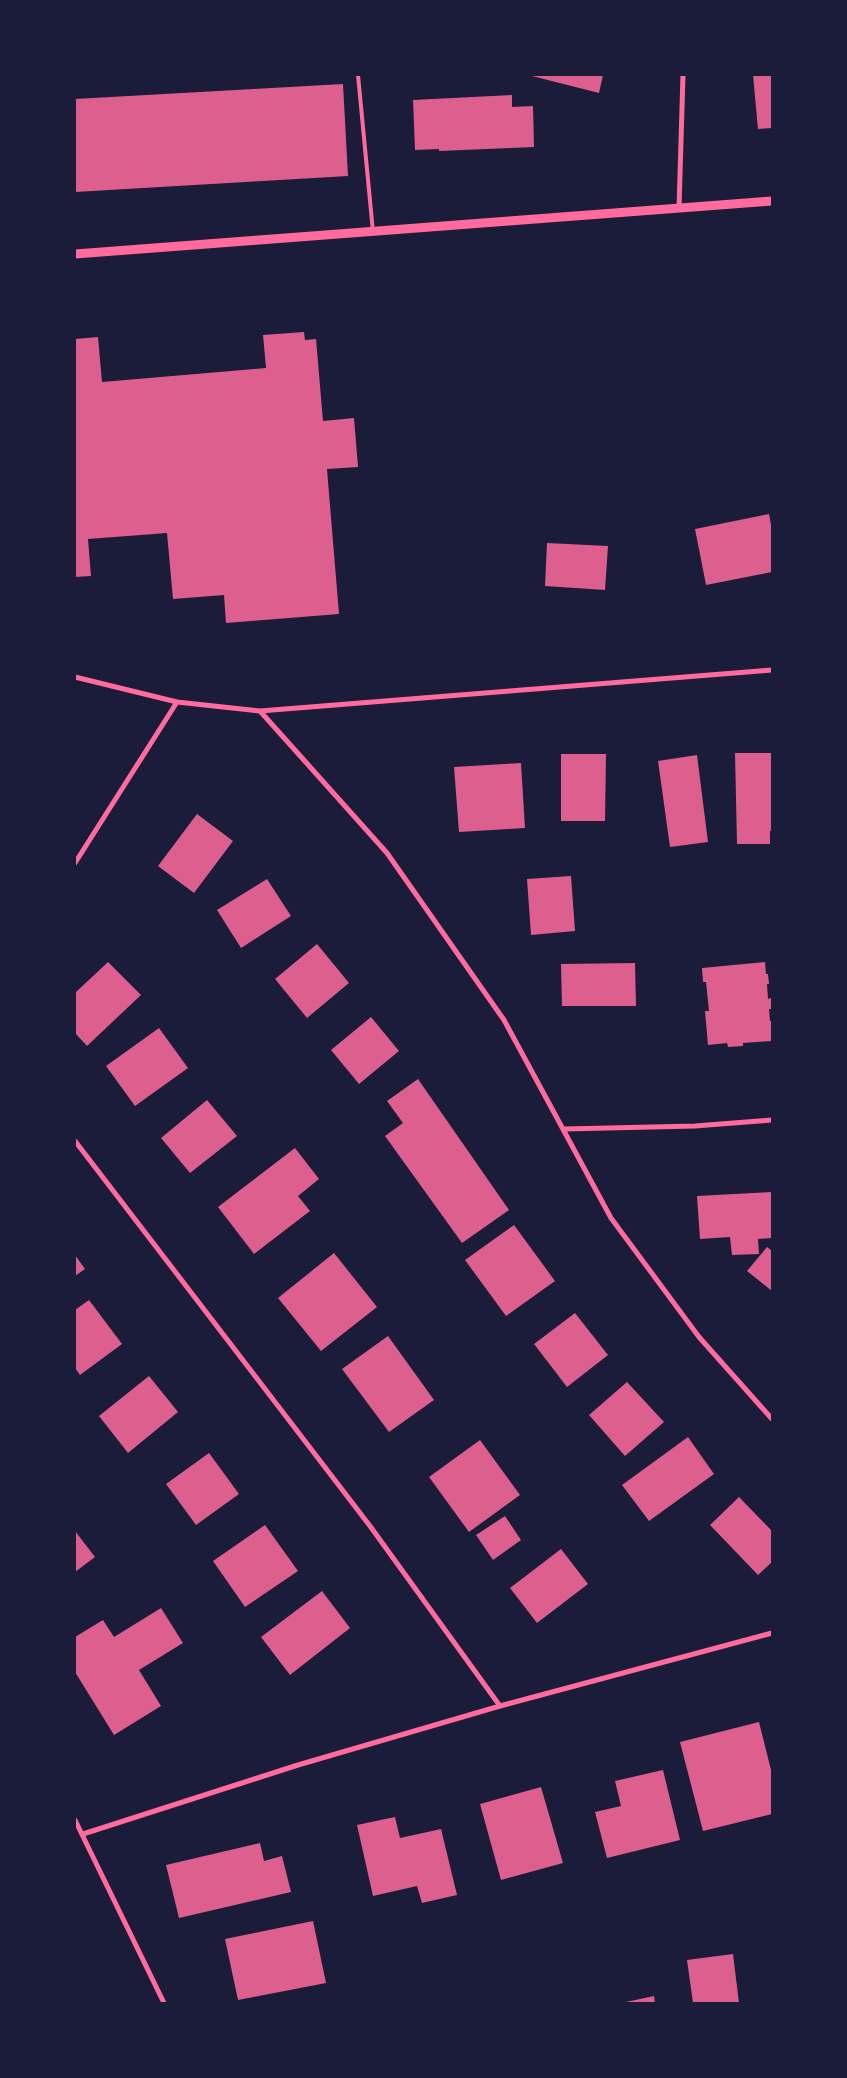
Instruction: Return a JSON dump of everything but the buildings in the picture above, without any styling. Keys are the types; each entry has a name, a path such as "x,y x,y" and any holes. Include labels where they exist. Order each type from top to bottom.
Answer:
{"street":[{"path":"679,208 683,75"},
{"path":"75,254 772,201"},
{"path":"75,677 177,702 260,711 772,670"},
{"path":"75,863 177,702"},
{"path":"260,711 387,853 504,1020 611,1218 699,1337 772,1419"},
{"path":"564,1129 695,1126 772,1120"},
{"path":"75,1141 370,1526 500,1706"},
{"path":"83,1834 298,1765 500,1706 772,1632"},
{"path":"75,1820 164,2003"}],"lane":[{"path":"358,75 373,232"}]}
